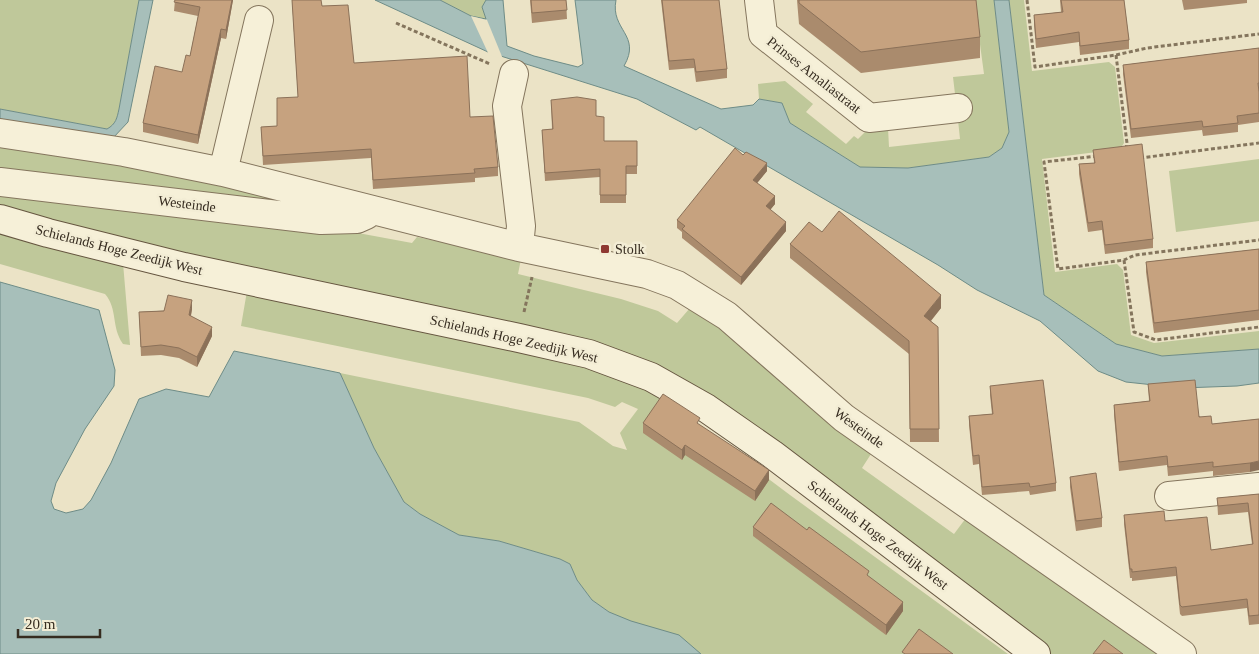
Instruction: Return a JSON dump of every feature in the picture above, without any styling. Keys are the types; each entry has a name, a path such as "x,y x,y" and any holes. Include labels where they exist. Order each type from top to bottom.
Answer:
{"street":[{"name":"Prinses Amaliastraat","path":"759,0 762,34 869,118 958,108"},
{"path":"223,172 259,20"},
{"path":"514,74 507,106 521,226 519,247"},
{"name":"Westeinde","path":"0,133 124,152 223,172 519,247 647,274 677,285 727,316 844,418 1182,654"},
{"name":"Westeinde","path":"0,182 321,220 357,219 366,215 368,208"},
{"name":"Schielands Hoge Zeedijk West","path":"0,219 184,267 589,354 651,377 706,408 772,454 1036,654"},
{"path":"1169,496 1259,487"}],"path":[{"path":"1027,0 1036,67 1116,55 1147,48 1259,34"},
{"path":"396,23 514,74"},
{"path":"1116,55 1127,143 1125,150"},
{"path":"1134,159 1259,143"},
{"path":"1105,155 1044,162 1058,269 1124,260 1136,256 1259,240"},
{"path":"1124,260 1134,332 1156,340 1259,327"}],"green space":[{"path":"0,0 139,0 119,109 117,118 112,125 107,129 0,109"},
{"path":"440,0 486,0 482,7 487,20 471,16"},
{"path":"974,0 994,0 1009,132 1002,148 989,157 908,168 860,167 790,123 782,103 759,99 758,84 785,81 813,104 806,112 846,144 854,136 858,139 866,131 888,128 889,147 960,139 958,120 965,119 963,94 955,94 953,77 984,74"},
{"path":"1009,0 1024,0 1032,71 1109,62 1115,67 1124,143 1120,149 1042,159 1055,272 1117,264 1123,270 1131,335 1154,343 1259,331 1259,349 1162,356 1116,344 1044,295"},
{"path":"0,139 292,198 290,205 0,171"},
{"path":"1259,159 1259,221 1176,232 1169,171"},
{"path":"0,195 356,227 358,233 412,243 417,237 521,259 518,274 621,299 658,311 677,323 690,308 708,318 871,454 862,468 954,534 966,518 1165,654 1048,654 696,391 310,284 48,220 0,204"},
{"path":"0,232 123,263 130,345 123,344 119,338 112,306 105,294 0,264"},
{"path":"247,291 583,365 656,394 790,495 1008,654 701,654 609,612 592,600 577,580 570,564 560,559 499,541 459,535 420,514 404,502 374,448 340,373 579,422 613,446 627,450 620,433 638,409 622,402 615,407 588,398 241,326"}],"water":[{"path":"139,0 153,0 128,122 113,138 0,119 0,109 107,129 110,127 116,120 118,112"},
{"path":"375,0 440,0 471,16 486,19 482,7 486,0 503,0 507,46 534,56 578,67 583,64 575,0 616,0 615,10 617,19 628,39 630,47 624,66 721,109 753,105 759,99 782,103 790,123 860,167 908,168 989,157 1002,148 1009,132 994,0 1009,0 1044,295 1116,344 1162,356 1259,349 1259,383 1237,386 1182,388 1126,382 1098,371 1040,321 977,290 938,265 700,127 696,130 637,99 488,52"},
{"path":"0,282 99,310 115,370 114,386 85,429 56,483 51,501 54,509 66,513 83,509 91,500 111,463 139,399 166,389 209,397 234,351 340,373 374,448 404,502 420,514 459,535 499,541 560,559 570,564 577,580 592,600 609,612 631,621 679,635 701,654 0,654"}],"pier":[{"path":"471,16 487,20 503,59 489,55"}],"building":[{"path":"175,0 232,0 226,30 221,29 198,135 143,123 155,66 182,72 186,55 190,56 200,7 174,2"},
{"path":"292,0 321,0 322,6 348,5 354,63 467,56 470,117 493,116 498,167 474,169 475,173 373,180 371,149 263,156 261,127 277,126 277,98 298,97"},
{"path":"531,0 566,0 567,10 532,13"},
{"path":"662,0 719,0 727,69 696,72 694,59 669,61"},
{"path":"799,0 976,0 980,37 861,52 799,3"},
{"path":"1061,0 1124,0 1129,40 1080,46 1079,32 1036,39 1034,15 1063,12"},
{"path":"1259,48 1259,113 1237,116 1238,123 1203,127 1202,121 1131,129 1123,65"},
{"path":"577,97 596,100 596,116 604,117 604,141 637,141 637,166 626,166 626,195 600,195 600,169 545,173 542,130 553,129 551,100"},
{"path":"1142,144 1153,239 1105,245 1102,221 1088,223 1079,164 1095,163 1093,150"},
{"path":"735,148 743,155 746,152 767,163 753,180 775,196 766,206 786,222 741,277 682,229 685,226 677,220"},
{"path":"839,211 941,295 924,316 938,327 939,429 910,429 909,341 790,244 809,222 822,232"},
{"path":"1259,249 1259,310 1154,323 1146,262"},
{"path":"168,295 192,300 189,315 212,327 197,357 179,348 161,345 141,347 139,312 164,311"},
{"path":"1043,380 1056,483 1030,487 1029,483 982,487 979,455 973,456 969,416 993,414 990,386"},
{"path":"1195,380 1199,417 1211,416 1212,424 1259,419 1259,461 1213,467 1213,462 1168,467 1167,456 1119,462 1114,405 1150,401 1148,384"},
{"path":"663,394 700,418 697,423 769,470 755,491 685,445 682,450 643,423"},
{"path":"1096,473 1102,518 1076,521 1070,477"},
{"path":"1259,494 1259,615 1249,616 1247,599 1182,607 1180,605 1176,567 1132,572 1132,569 1130,569 1124,515 1164,511 1165,521 1207,517 1211,550 1253,544 1248,503 1218,506 1217,498"},
{"path":"771,503 807,530 809,527 869,571 867,575 903,602 886,625 753,527"},
{"path":"919,629 953,654 905,654 902,652"},
{"path":"1104,640 1123,654 1093,654"}],"place":[{"name":"Stolk","path":"605,249"}]}
